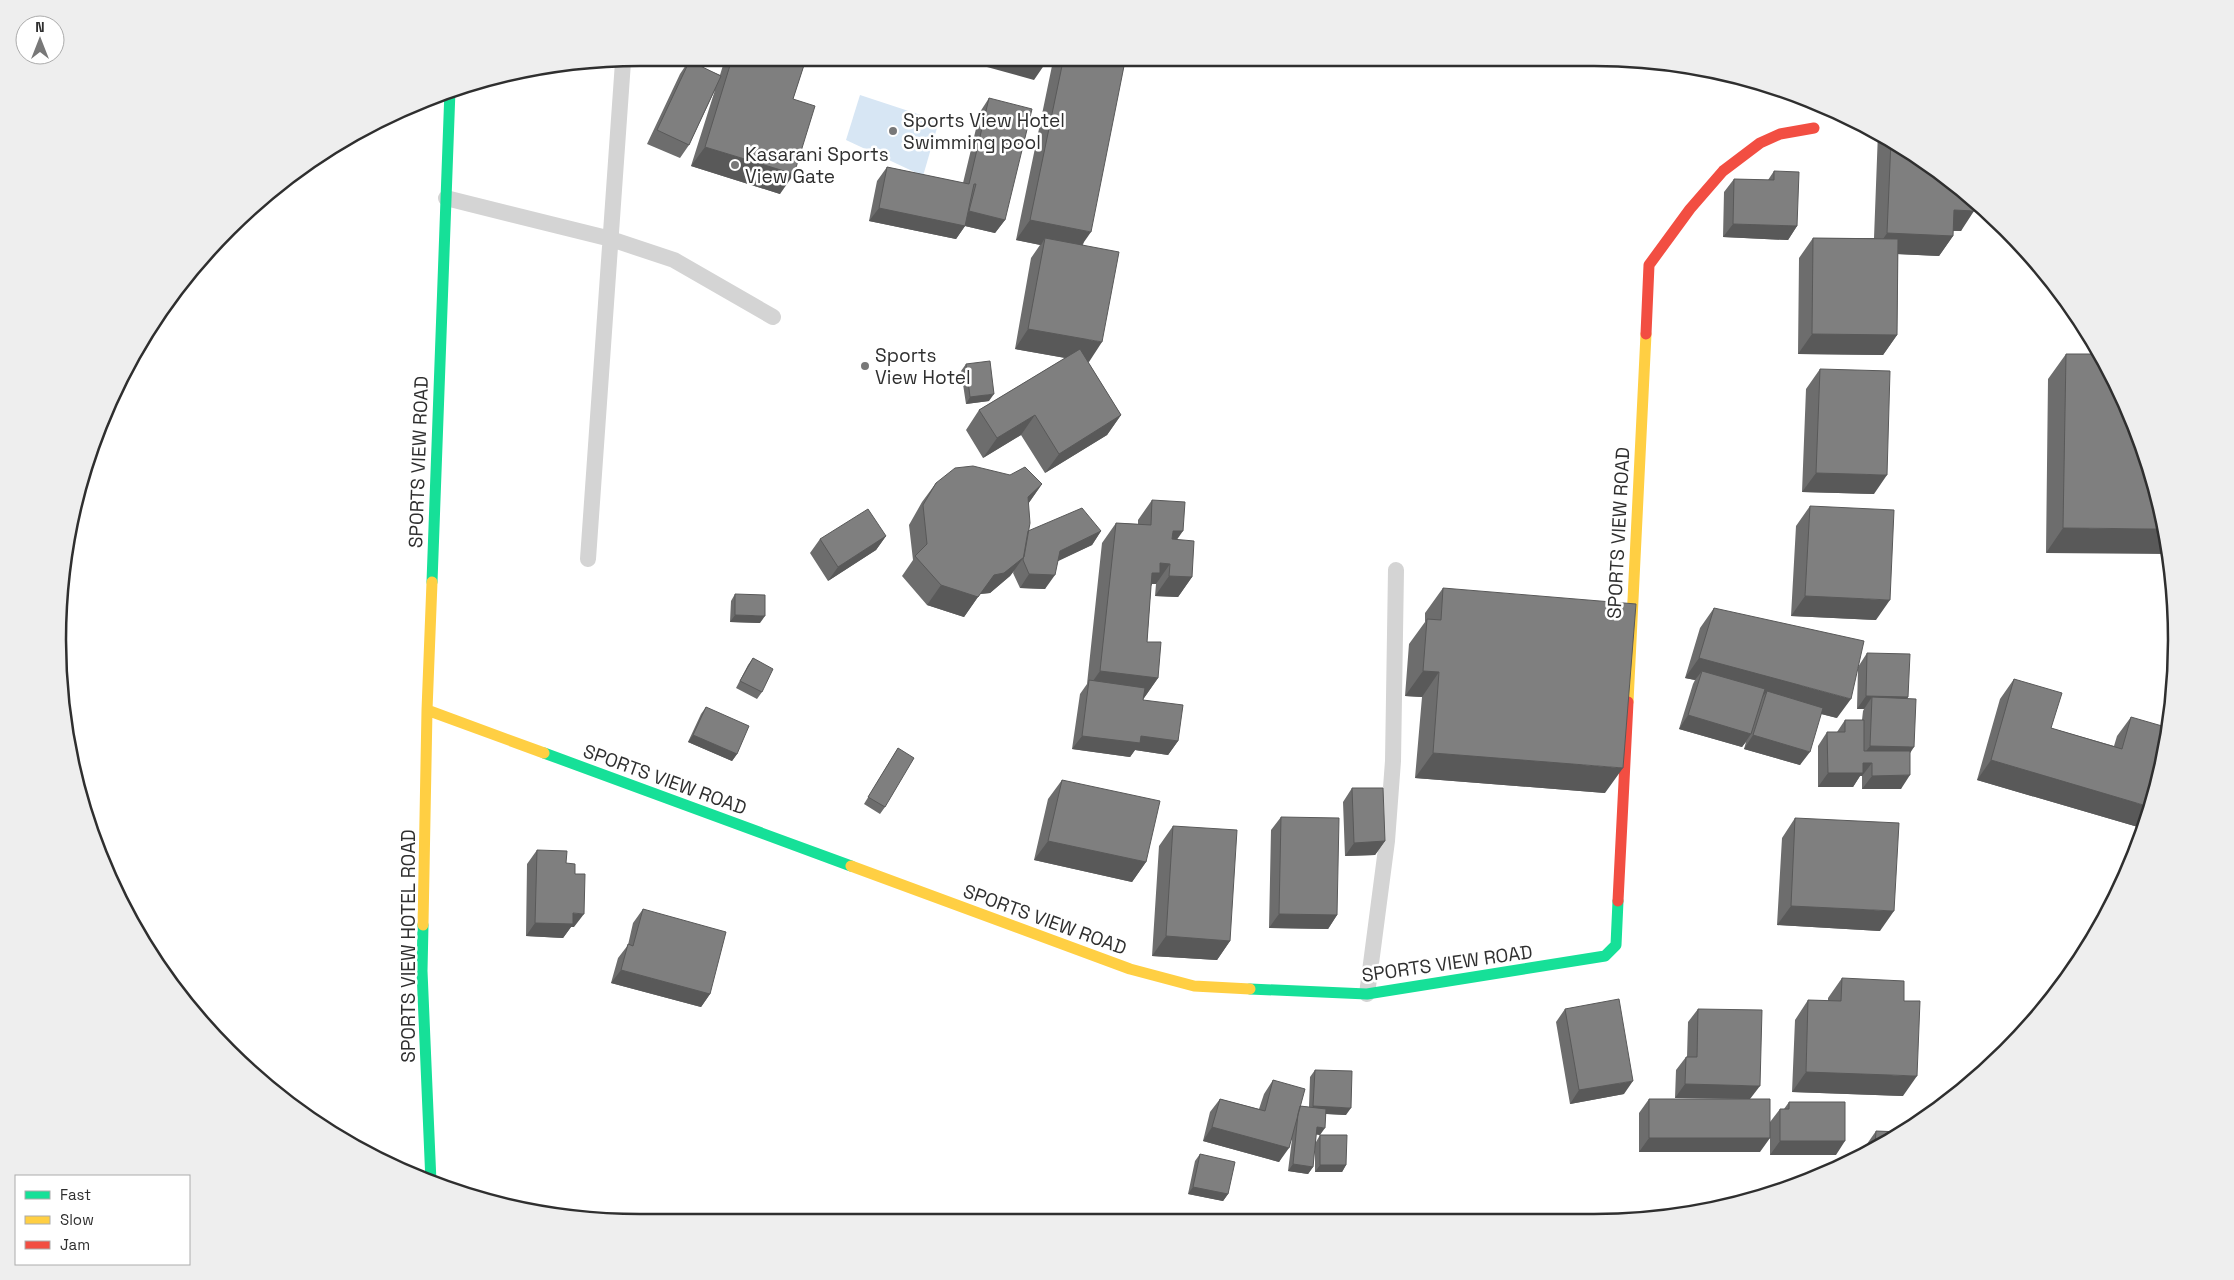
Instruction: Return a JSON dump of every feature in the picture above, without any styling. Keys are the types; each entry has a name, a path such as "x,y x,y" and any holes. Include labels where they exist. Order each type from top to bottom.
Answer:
{"street":[{"name":"SPORTS VIEW ROAD","path":"450,99 427,710 1138,971 1194,986 1367,994 1605,956 1616,945 1649,265 1700,195 1746,152 1780,134 1814,128"},
{"name":"SPORTS VIEW HOTEL ROAD","path":"427,710 422,971 431,1174"}],"lane":[{"path":"588,558 623,66"},
{"path":"446,198 611,239 674,260 774,317"},
{"path":"1367,994 1387,841 1393,761 1396,570"}],"water":[{"name":"Sports View Hotel Swimming pool","path":"860,95 939,121 923,176 846,140"}],"building":[{"path":"687,66 700,66 721,76 689,145 657,130"},
{"path":"730,66 804,66 793,99 815,106 794,174 705,147"},
{"path":"1062,66 1124,66 1091,232 1030,220"},
{"path":"989,98 1032,109 1005,220 969,211 976,184 974,184 965,226 879,208 887,167 969,184"},
{"path":"1891,149 1943,185 1974,211 1954,210 1953,236 1887,233"},
{"path":"1774,171 1799,172 1797,226 1733,224 1734,179 1774,180"},
{"path":"1045,238 1119,252 1102,342 1028,329"},
{"path":"1813,238 1898,239 1897,335 1812,334"},
{"path":"1080,349 1121,415 1059,454 1035,415 997,438 979,410"},
{"path":"2066,354 2092,354 2109,386 2124,420 2148,492 2157,529 2063,528"},
{"path":"990,361 994,394 970,397 966,364"},
{"path":"1820,369 1890,371 1887,475 1816,473"},
{"path":"973,466 1010,475 1025,467 1042,484 1028,497 1030,523 1024,557 1004,573 994,575 978,597 941,585 915,556 927,544 923,505 936,483 955,468"},
{"path":"1152,500 1185,502 1183,531 1173,531 1172,539 1194,541 1192,577 1169,576 1170,564 1160,563 1160,573 1152,573 1147,642 1161,642 1158,678 1100,671 1116,523 1151,525"},
{"path":"1810,506 1894,510 1890,600 1805,596"},
{"path":"1082,508 1101,531 1060,551 1055,575 1029,574 1023,560 1028,531"},
{"path":"868,509 886,536 838,567 820,539"},
{"path":"1443,588 1636,604 1623,768 1433,753 1439,672 1423,671 1427,619 1441,620"},
{"path":"735,594 765,595 765,616 735,615"},
{"path":"1714,608 1864,641 1851,699 1699,658"},
{"path":"1867,653 1910,654 1908,697 1866,696"},
{"path":"753,658 773,669 762,692 740,681"},
{"path":"1702,671 1765,689 1751,734 1688,715"},
{"path":"2014,679 2062,693 2051,728 2122,749 2131,717 2161,726 2157,752 2143,805 1991,760"},
{"path":"1089,680 1145,688 1143,700 1183,705 1178,741 1141,736 1140,743 1082,736"},
{"path":"1767,691 1823,708 1810,752 1753,735"},
{"path":"1872,697 1916,699 1914,747 1870,746"},
{"path":"706,707 749,726 737,754 693,735"},
{"path":"1845,720 1864,720 1864,751 1910,751 1910,775 1872,776 1872,763 1863,763 1863,773 1828,773 1827,732 1845,732"},
{"path":"898,748 914,758 885,807 868,797"},
{"path":"1062,780 1160,801 1146,862 1048,841"},
{"path":"1352,788 1383,788 1385,841 1354,843"},
{"path":"1281,817 1339,818 1337,915 1279,914"},
{"path":"1795,818 1899,823 1894,911 1791,906"},
{"path":"1173,826 1237,830 1230,941 1166,936"},
{"path":"537,850 567,851 566,863 575,864 575,874 585,874 584,914 573,913 573,924 535,923"},
{"path":"643,909 726,932 710,994 621,970 628,944 633,946"},
{"path":"1842,978 1904,981 1904,1001 1920,1001 1917,1076 1806,1072 1808,1000 1841,1001"},
{"path":"1619,999 1633,1081 1579,1090 1565,1009"},
{"path":"1698,1009 1762,1010 1760,1086 1685,1084 1686,1057 1697,1057"},
{"path":"1315,1070 1352,1071 1351,1108 1313,1106"},
{"path":"1273,1080 1305,1089 1289,1148 1212,1127 1220,1099 1265,1111"},
{"path":"1649,1099 1770,1099 1770,1138 1649,1138"},
{"path":"1789,1102 1845,1102 1845,1141 1780,1141 1780,1109 1789,1109"},
{"path":"1300,1106 1326,1109 1325,1128 1317,1127 1313,1167 1293,1164"},
{"path":"1876,1131 1890,1132 1881,1137 1875,1140"},
{"path":"1320,1135 1347,1135 1346,1165 1320,1165"},
{"path":"1200,1154 1235,1162 1228,1194 1193,1187"}],"traffic: fast":[{"path":"432,582 450,99"},
{"path":"544,753 851,866"},
{"path":"1250,989 1367,994 1605,956 1616,945 1618,901"},
{"path":"423,925 422,971 431,1174"}],"traffic: slow":[{"path":"1628,702 1646,334"},
{"path":"432,582 427,710 544,753"},
{"path":"423,925 427,710"},
{"path":"851,866 1130,969 1194,986 1250,989"}],"traffic: jam":[{"path":"1646,334 1649,265 1690,209 1723,171 1760,143 1780,134 1814,128"},
{"path":"1618,901 1628,702"}],"place":[{"name":"Sports View Hotel Swimming pool","path":"893,131"},
{"name":"Kasarani Sports View Gate","path":"735,165"},
{"name":"Sports View Hotel","path":"865,366"}]}
